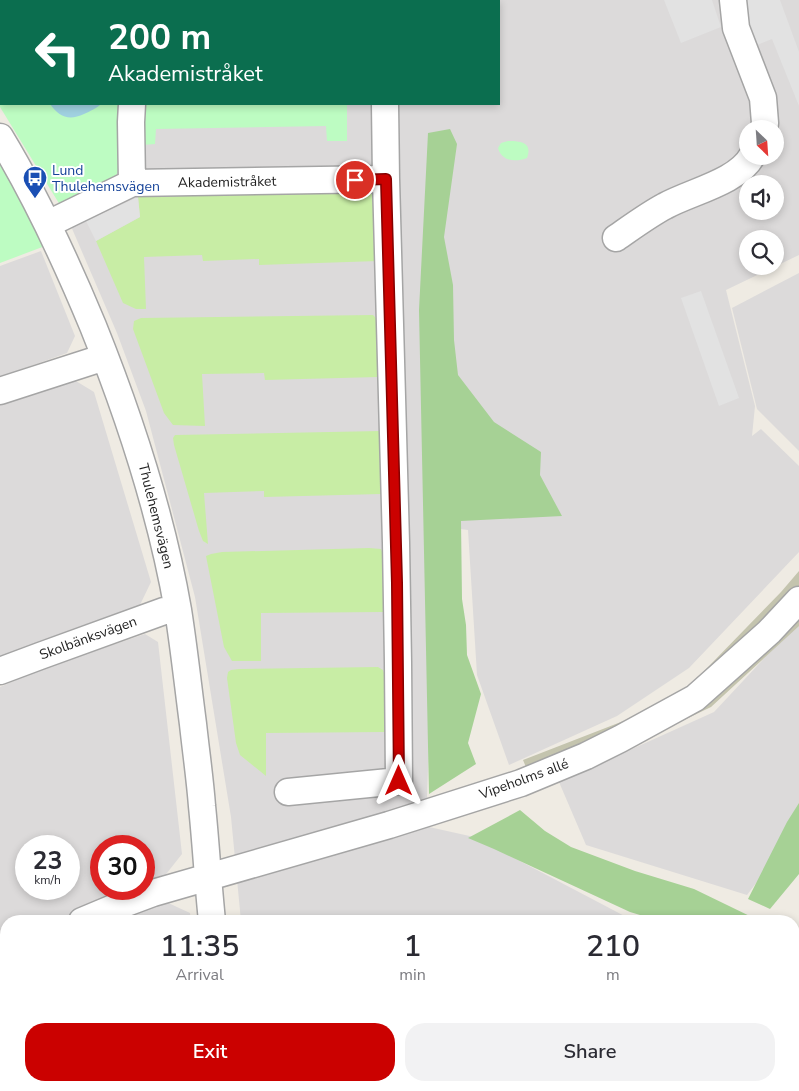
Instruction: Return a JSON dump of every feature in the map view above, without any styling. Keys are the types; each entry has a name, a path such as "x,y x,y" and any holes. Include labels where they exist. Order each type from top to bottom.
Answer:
{"street":[{"path":"733,0 736,28 763,98 765,120"},
{"path":"132,105 132,183"},
{"path":"288,792 399,781 396,553 385,105"},
{"name":"Thulehemsvägen","path":"0,137 48,224 77,287 136,442 157,514 178,610 186,666 202,806 211,915"},
{"path":"616,238 667,205 714,184 745,165"},
{"name":"Akademistråket","path":"48,224 132,183 386,179"},
{"path":"0,391 105,357"},
{"name":"Vipeholms allé","path":"96,915 153,893 371,830 521,783 586,756 695,698 769,632 799,600"},
{"name":"Skolbänksvägen","path":"0,672 164,611 178,610"}],"shaded area":[{"path":"500,0 799,0 799,255 784,262 784,230 739,230 739,275 757,275 726,290 755,406 752,436 761,429 799,466 799,552 689,668 617,716 509,765 477,675 468,530 437,526 427,796 429,827 474,837 623,915 240,915 231,817 195,597 146,411 117,333 64,210 10,105 500,105"},
{"path":"664,0 712,0 721,27 681,43"},
{"path":"744,0 780,0 799,52 799,106 772,39 757,45 745,17"},
{"path":"138,197 140,217 96,241 86,221"},
{"path":"41,251 75,336 67,353 0,377 0,266"},
{"path":"799,273 799,451 757,409 732,308"},
{"path":"701,291 739,398 719,406 681,298"},
{"path":"71,378 94,392 151,582 138,609 0,662 0,403"},
{"path":"799,571 799,626 711,707 536,791 523,760 675,701"},
{"path":"799,621 799,827 747,895 586,845 559,782 714,712"},
{"path":"145,634 158,642 182,854 163,878 155,881 155,835 90,835 90,900 110,900 73,915 0,915 0,687 44,668"},
{"path":"164,901 190,913 190,915 132,915"}],"green space":[{"path":"0,105 122,105 117,174 60,205"},
{"path":"142,105 347,105 347,141 327,141 326,126 156,129 155,144 142,145"},
{"path":"450,129 457,144 444,237 453,285 454,340 458,375 494,422 541,452 540,475 562,516 461,521 462,599 466,625 467,655 481,694 468,743 476,764 429,794 419,310 428,133"},
{"path":"508,141 521,142 527,146 527,158 510,160 503,156 498,148 501,143"},
{"path":"0,160 45,246 0,263"},
{"path":"369,192 374,196 378,261 259,265 259,259 203,261 202,255 144,257 146,309 136,309 123,303 96,241 140,217 138,197"},
{"path":"373,315 378,323 378,377 265,380 264,373 202,374 205,426 173,425 164,413 133,329 134,321 141,318"},
{"path":"380,431 381,494 264,497 264,491 204,493 208,544 203,541 174,445 173,438 175,435"},
{"path":"381,549 383,555 384,612 261,613 261,661 232,661 224,647 206,556 222,552"},
{"path":"378,667 384,673 385,732 266,733 266,776 240,755 236,743 227,678 228,672 231,670"},
{"path":"799,803 799,874 770,909 748,899 787,822"},
{"path":"520,810 545,831 571,847 635,871 694,889 748,915 640,915 468,838"}],"water":[{"path":"51,105 100,105 95,109 74,117 61,115"}],"place":[{"name":"Lund Thulehemsvägen","path":"35,199"}],"route":[{"path":"355,180 386,179 397,583 399,781"}]}
